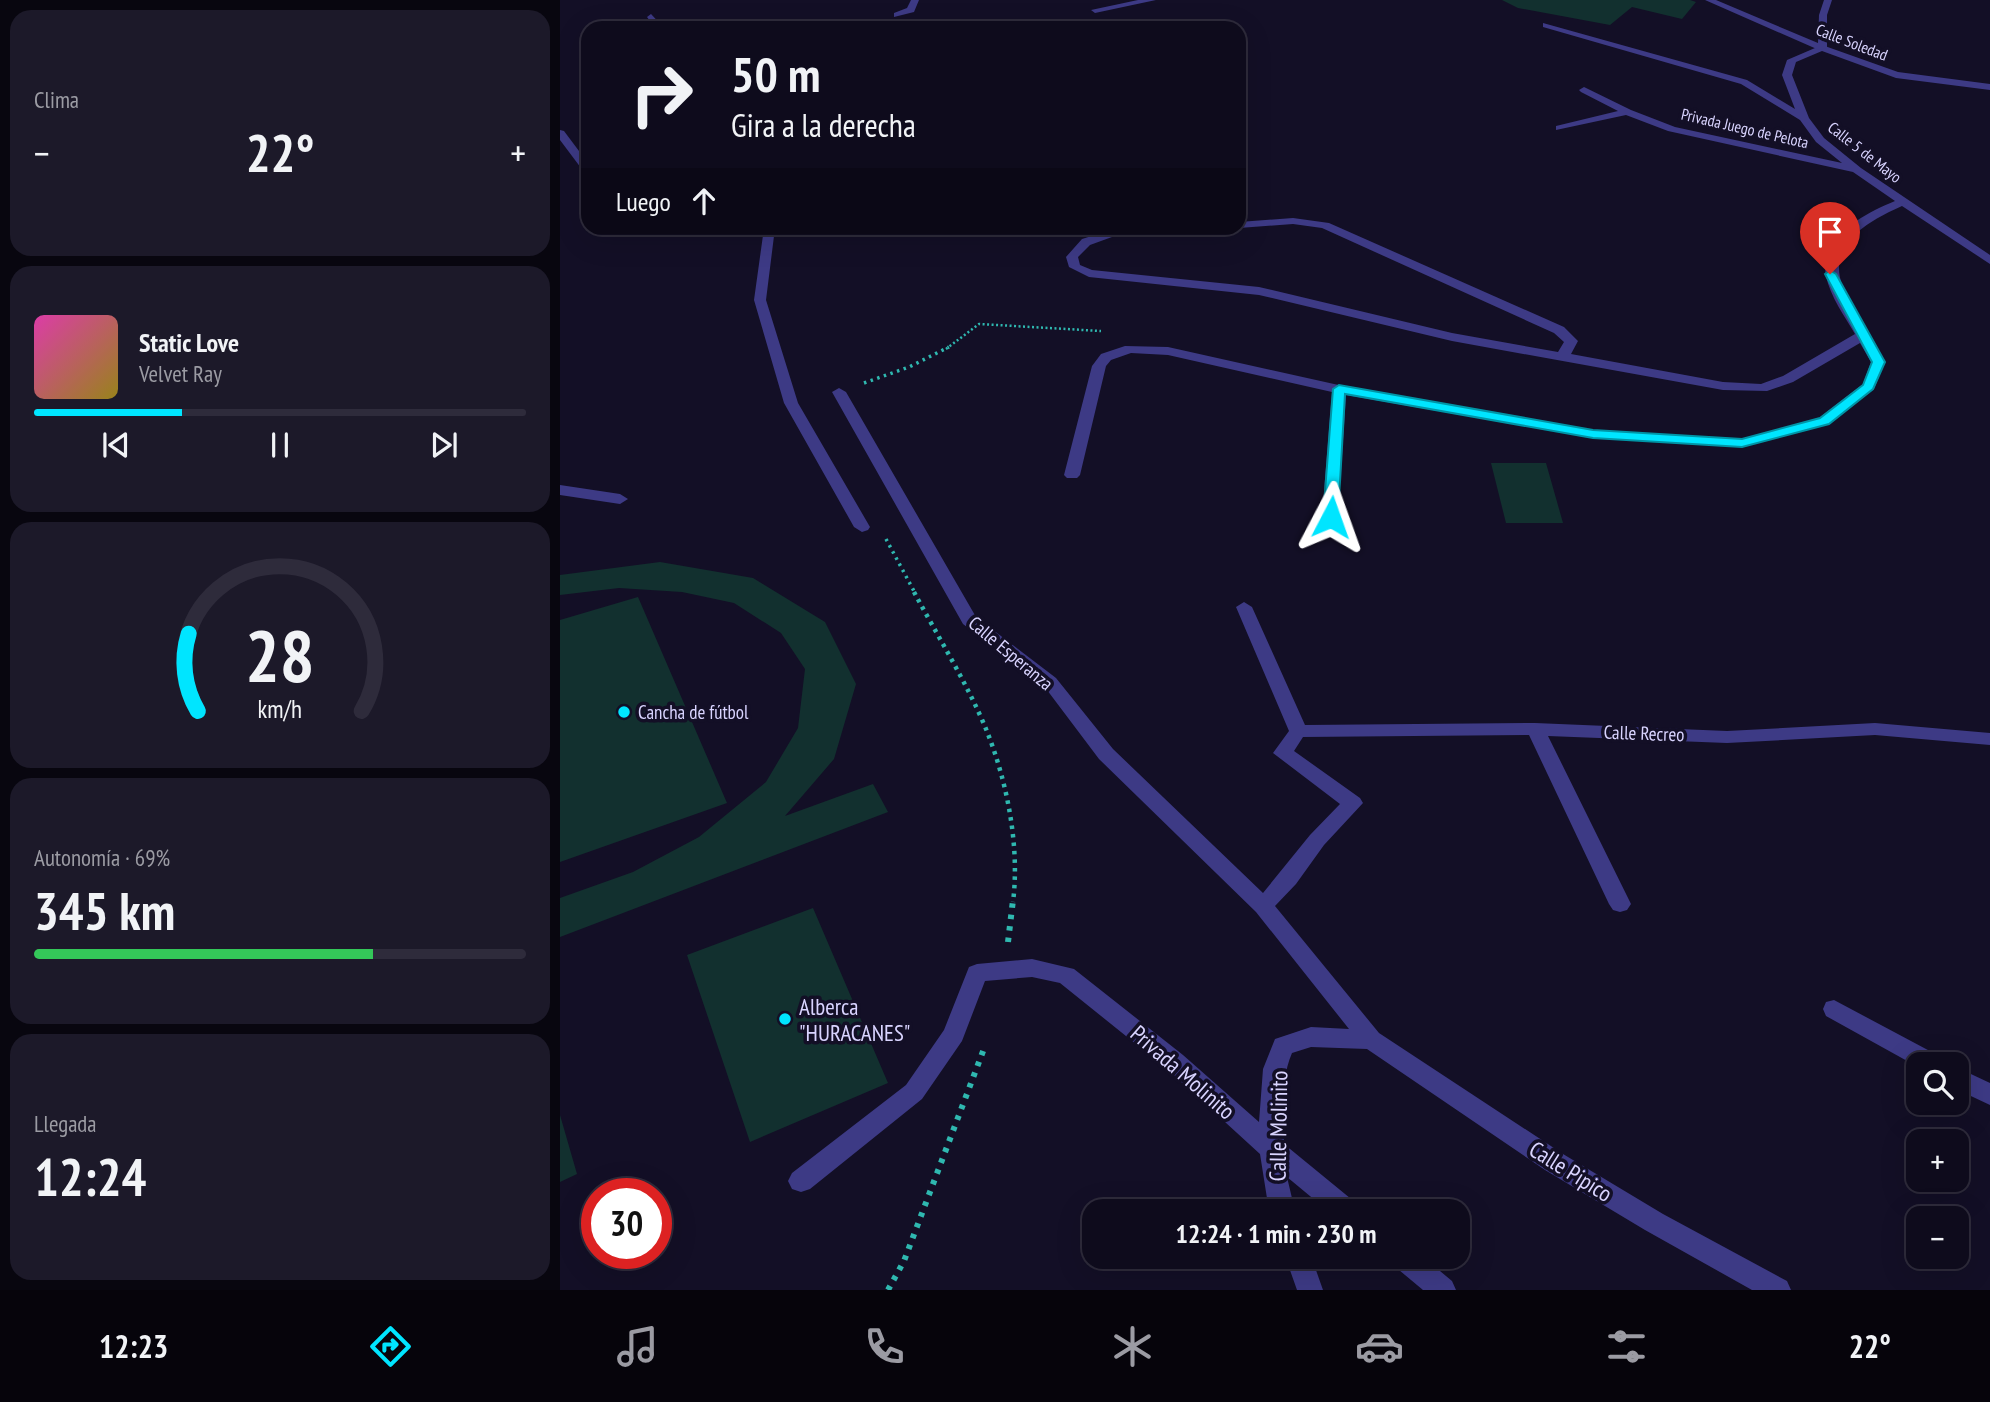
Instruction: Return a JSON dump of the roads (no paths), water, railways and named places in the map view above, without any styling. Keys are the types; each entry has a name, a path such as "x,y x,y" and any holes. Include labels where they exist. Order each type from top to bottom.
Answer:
{"street":[{"path":"897,15 911,10 915,0"},
{"path":"1095,10 1152,0"},
{"name":"Calle Soledad","path":"1709,0 1822,48 1896,75 1990,87"},
{"path":"1822,48 1823,15 1828,0"},
{"path":"651,16 655,21"},
{"path":"1546,25 1744,82 1804,118"},
{"name":"Calle 5 de Mayo","path":"1822,48 1792,60 1787,75 1804,118 1820,141 1857,170 1990,260"},
{"path":"1975,86 1990,75"},
{"name":"Privada Juego de Pelota","path":"1584,90 1627,112 1672,129 1857,170"},
{"path":"1560,128 1627,112"},
{"path":"560,133 581,161"},
{"path":"1072,475 1099,366 1106,356 1130,349 1168,351 1339,389 1593,434 1742,443 1824,421 1869,386 1878,362 1830,274 1833,254 1850,232 1872,215 1903,201"},
{"path":"1246,224 1293,221 1325,225 1559,330 1571,341 1562,358"},
{"path":"768,235 760,300 791,403 862,527"},
{"path":"1108,235 1086,242 1072,257 1075,267 1089,273 1126,278 1259,291 1452,337 1723,386 1762,388 1788,379 1864,335"},
{"path":"1331,517 1339,389"},
{"name":"Calle Esperanza","path":"839,392 969,620 1050,682 1106,754 1263,906 1371,1040"},
{"path":"560,490 620,499"},
{"path":"1244,607 1298,731 1283,753 1353,803 1317,840 1290,878 1263,906"},
{"path":"1535,729 1620,904"},
{"name":"Calle Recreo","path":"1298,731 1535,729 1727,737 1875,729 1990,739"},
{"name":"Privada Molinito","path":"801,1181 914,1092 954,1034 977,973 1032,968 1066,975 1174,1062 1332,1199"},
{"path":"1834,1009 1911,1052"},
{"name":"Calle Molinito","path":"1278,1199 1273,1150 1274,1072 1283,1046 1311,1037 1371,1040"},
{"name":"Calle Pipico","path":"1371,1040 1554,1162 1697,1247 1778,1290"},
{"path":"1969,1084 1990,1095"},
{"path":"1303,1269 1310,1290"},
{"path":"1418,1269 1443,1290"}],"place":[{"name":"Cancha de fútbol","path":"624,712"},
{"name":"Alberca \"HURACANES\"","path":"785,1019"}]}
